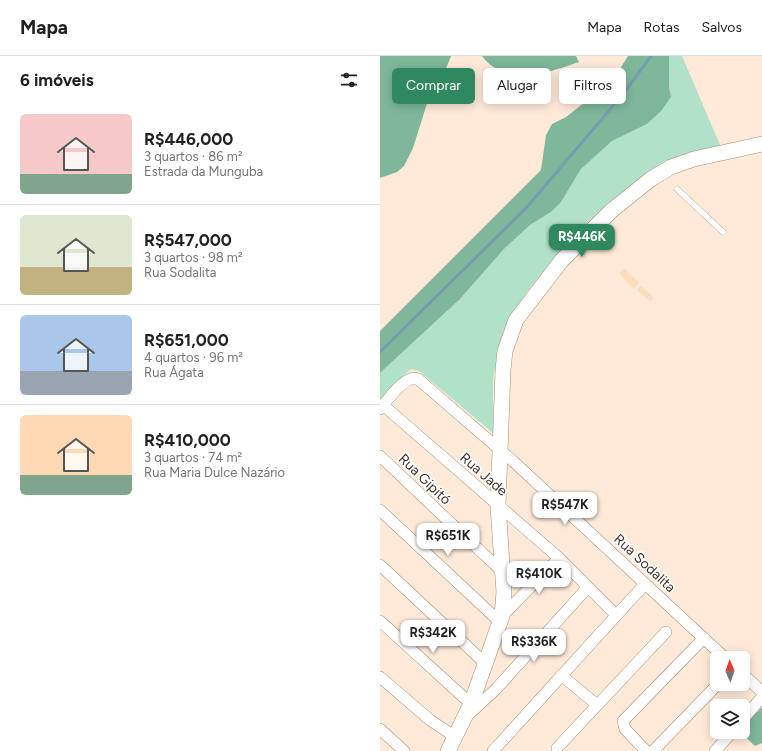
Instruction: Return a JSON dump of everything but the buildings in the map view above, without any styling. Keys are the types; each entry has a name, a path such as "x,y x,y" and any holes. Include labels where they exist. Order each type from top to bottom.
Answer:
{"main road":[{"path":"448,751 454,736 471,704 501,619 504,592 498,506 503,370 510,335 520,315 562,260 611,211 651,179 671,167 694,159 762,144"}],"street":[{"name":"Rua Sodalita","path":"382,407 407,380 414,378 418,379 501,451 718,651"},
{"name":"Rua Jade","path":"382,407 559,558 616,615"},
{"name":"Rua Gipitó","path":"380,456 503,572"},
{"path":"380,510 501,619 559,558"},
{"path":"380,565 486,664"},
{"path":"493,751 561,674 645,584"},
{"path":"462,721 496,689 588,587"},
{"path":"380,621 471,704"},
{"path":"557,748 596,704 666,632"},
{"path":"646,751 625,729 623,721 704,638"},
{"path":"561,674 596,704"},
{"path":"380,677 430,720 454,736"},
{"path":"750,681 762,693 750,709"},
{"path":"653,751 711,691"},
{"path":"380,729 404,751"},
{"path":"715,751 726,739"}],"lane":[{"path":"677,189 723,232"}],"shaded area":[{"path":"625,269 639,283 634,289 619,273"},
{"path":"641,286 654,298 650,302 637,290"}],"green space":[{"path":"380,56 451,56 446,68 392,68 392,104 427,104 413,148 404,166 397,172 380,178"},
{"path":"482,56 576,56 579,62 551,71 551,68 496,68"},
{"path":"628,56 669,56 669,86 671,97 661,111 647,124 612,141 581,169 561,202 551,212 530,225 504,249 460,299 380,373 380,331 541,170 546,135 552,124 566,117 583,104 626,104 626,68 620,68"},
{"path":"669,56 682,56 720,145 667,161 648,172 606,205 569,240 526,293 503,332 493,378 493,433 419,371 412,369 406,373 380,400 380,373 460,299 504,249 530,225 551,212 561,202 581,169 612,141 647,124 671,97 669,86"},
{"path":"762,707 762,743 755,746 748,739 750,739 750,720"}],"waterway":[{"path":"380,352 527,207 624,93 651,56"}]}
